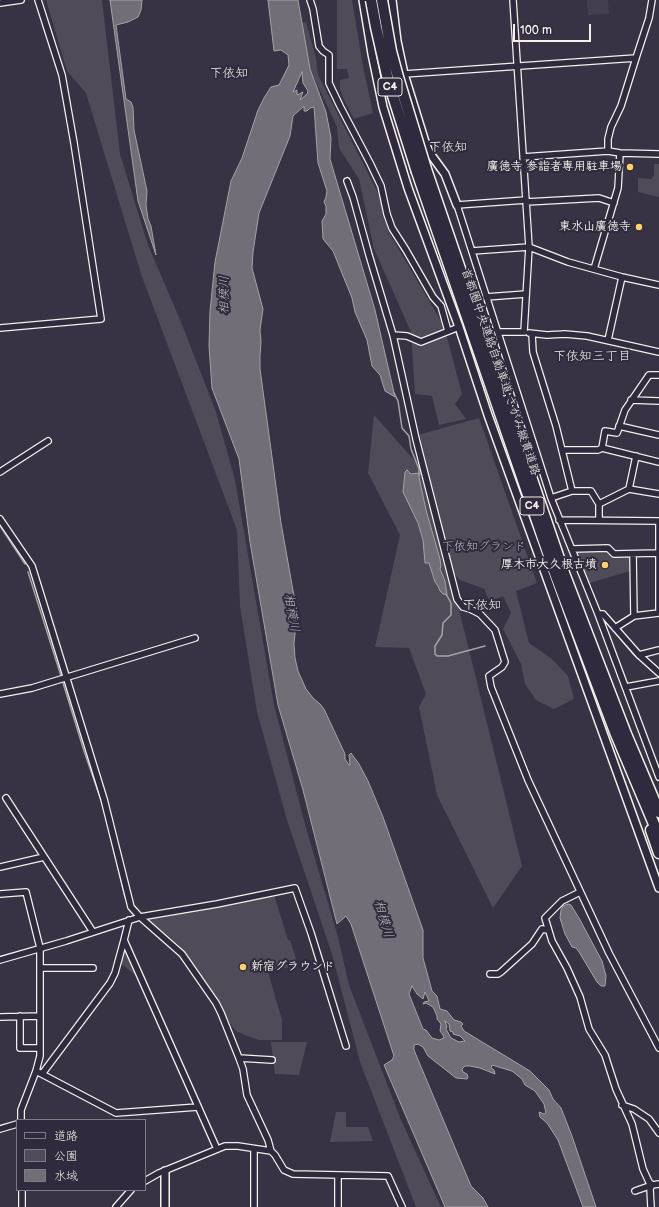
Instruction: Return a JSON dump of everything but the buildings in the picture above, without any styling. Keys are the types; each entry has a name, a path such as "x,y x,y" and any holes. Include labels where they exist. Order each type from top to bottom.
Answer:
{"highway":[{"name":"首都圏中央連絡自動車道;さがみ縦貫道路","path":"371,0 388,80 422,170 564,573 626,734 659,812"},
{"name":"首都圏中央連絡自動車道;さがみ縦貫道路","path":"382,0 390,45 422,170 546,549 615,732 659,836"},
{"path":"615,732 659,853"}],"street":[{"path":"4,2 21,0"},
{"path":"0,328 101,319 64,86 60,67 38,0"},
{"path":"310,0 313,9 319,46 329,55 330,83 340,106 381,186 387,214 392,228 433,297 441,306 448,331"},
{"path":"363,0 372,54 388,128 408,188 459,328 488,415 659,888"},
{"path":"392,0 397,41 404,74 428,152 445,174 457,205 552,498 626,687 659,777"},
{"path":"513,0 529,247 524,332"},
{"path":"608,151 608,140 611,127 620,106 636,58 652,0"},
{"path":"404,74 636,58"},
{"path":"383,107 411,99"},
{"path":"523,157 608,151 620,153 659,154"},
{"path":"594,268 618,188 620,153"},
{"path":"347,181 393,335 416,439 457,599 463,606 480,614 495,630 505,662 502,667 489,676 491,687 528,780 580,892 609,953 659,1048"},
{"path":"457,205 599,198 614,203"},
{"path":"472,251 529,247 568,262 622,277 659,285"},
{"path":"608,340 622,277"},
{"path":"486,297 526,294"},
{"path":"393,335 407,336 421,342 459,328"},
{"path":"498,332 587,336 659,352"},
{"path":"532,334 533,352 562,450 572,491"},
{"path":"602,448 605,431 616,433 625,410 649,375 659,375"},
{"path":"631,400 659,401"},
{"path":"619,426 659,435"},
{"path":"0,472 48,441"},
{"path":"562,450 598,450 602,448 659,462"},
{"path":"629,489 636,456"},
{"path":"599,504 629,489 659,494"},
{"path":"552,498 572,491 591,491 599,504 599,520"},
{"path":"0,519 32,566 65,678 104,799 131,907 140,917 177,948 216,1003 243,1069 247,1094 271,1150 284,1170 288,1173 388,1176 402,1207"},
{"path":"560,520 659,521 659,613 634,616 615,628"},
{"path":"572,549 608,548 614,554 658,553"},
{"path":"633,554 634,616"},
{"path":"598,614 603,614 639,655 659,673"},
{"path":"0,694 32,688 195,638"},
{"path":"639,655 659,650"},
{"path":"626,687 659,681"},
{"path":"6,798 93,932"},
{"path":"0,867 44,857"},
{"path":"0,960 140,917 295,888 311,933 346,1046"},
{"path":"0,894 26,892 40,948 39,1073"},
{"path":"580,892 562,901 545,918 552,941 567,968 580,997 589,1029 605,1055 622,1105 632,1124 644,1169 649,1182 652,1185"},
{"path":"20,1119 21,1110 39,1073 110,983 115,972 129,920"},
{"path":"490,974 498,974 501,972 532,944 542,929 548,930"},
{"path":"124,940 217,1149"},
{"path":"40,968 92,968"},
{"path":"20,1016 20,1048 40,1048"},
{"path":"0,1017 40,1016"},
{"path":"239,1058 272,1060"},
{"path":"39,1073 116,1113 198,1107"},
{"path":"622,1105 634,1109 649,1118 659,1133"},
{"path":"0,1129 16,1124"},
{"path":"146,1180 217,1149 230,1146 271,1150"},
{"path":"254,1149 254,1207"},
{"path":"165,1171 165,1207"},
{"path":"338,1175 338,1207"},
{"path":"635,1192 652,1185 659,1184"},
{"path":"651,1207 650,1189 652,1185"},
{"path":"22,1191 22,1207"},
{"path":"116,1207 130,1191"}],"shaded area":[{"path":"587,0 608,0 609,14 588,15"}],"green space":[{"path":"46,0 102,0 120,154 148,245 181,322 216,412 235,480 274,705 306,828 338,937 349,985 401,1120 441,1207 416,1207 360,1062 332,954 287,820 257,712 240,606 237,530 141,274 86,93 67,71"},
{"path":"337,0 352,0 363,66 373,113 354,119 340,90 340,80 349,78 347,69 337,69"},
{"path":"306,22 316,58 318,75 378,193 389,233 444,326 462,394 455,404 466,419 439,425 432,396 415,394 411,332 374,249 359,179 339,148 337,127 310,69 302,23"},
{"path":"654,164 659,164 659,197 638,192 638,178 652,179 654,176"},
{"name":"下依知グランド","path":"374,415 423,470 414,436 479,418 537,583 516,591 529,643 552,659 568,676 574,699 554,709 536,700 525,684 521,664 503,629 511,613 503,596 490,602 484,589 460,580 451,571 442,540 522,866 493,908 437,795 419,707 426,694 409,648 375,647 400,535 368,473"},
{"path":"606,551 612,557 629,557 631,558 631,570 590,583 588,582 576,552"},
{"name":"新宿グラウンド","path":"274,895 288,940 290,940 298,965 268,972 282,1020 282,1040 259,1040 236,1031 231,1025 217,999 180,946 148,919 215,908"},
{"path":"125,946 138,977 120,963"},
{"path":"271,1042 307,1042 299,1075 275,1074"},
{"path":"336,1112 346,1112 346,1127 368,1127 373,1141 330,1142"}],"water":[{"path":"110,0 142,0 141,10 138,17 128,22 116,25 126,99 131,102 133,107 134,130 147,191 146,205 156,255 138,201"},
{"name":"相模川","path":"268,0 298,0 310,69 326,112 331,138 330,159 375,310 395,397 385,391 380,375 372,366 367,340 355,312 352,298 333,251 323,239 322,221 326,214 326,206 324,202 327,191 318,163 314,107 304,111 304,106 293,116 290,136 259,213 252,268 263,309 260,330 260,369 281,523 297,613 294,644 298,671 306,689 324,709 345,754 345,759 350,765 349,755 351,753 368,781 383,817 423,930 423,958 432,991 437,996 440,1009 447,1011 454,1020 461,1022 463,1024 461,1026 464,1031 530,1071 549,1090 553,1099 561,1108 596,1207 583,1207 558,1140 547,1123 540,1117 539,1112 544,1114 546,1113 544,1104 535,1091 525,1085 522,1079 512,1071 492,1065 491,1068 494,1070 495,1074 480,1068 465,1066 462,1069 463,1072 467,1074 467,1079 456,1078 428,1056 423,1047 418,1044 414,1045 414,1050 471,1186 483,1198 488,1207 445,1207 384,1065 392,1060 394,1056 351,924 346,916 337,924 303,790 278,705 250,542 239,459 212,388 209,346 210,311 215,262 231,181 242,158 258,110 264,98 271,87 279,85 289,65 288,55 281,50 274,51","holes":["302,72 303,83 308,91 307,94 300,100 303,92 297,95 297,90 293,92","412,986 417,994 423,999 425,992 429,1001 424,1002 423,1004 426,1003 433,1007 437,1019 441,1024 440,1031 444,1038 439,1040 432,1038 426,1030 423,1029 409,994","445,1021 449,1024 450,1031 453,1032 453,1034 460,1036 465,1041 459,1042 451,1038 446,1029 447,1027"]},
{"path":"407,470 411,474 420,473 419,477 426,510 440,559 440,569 445,581 447,595 440,591 435,582 429,563 425,563 423,540 418,523 403,492 405,472"},
{"path":"568,904 571,905 579,918 602,961 606,976 605,986 601,986 597,982 579,952 576,948 572,947 565,934 560,918 563,906"}],"waterway":[{"path":"394,393 398,401 402,428 409,436 411,449 419,469 419,475"},
{"path":"0,526 25,564"},
{"path":"28,572 61,676"},
{"path":"446,594 451,603 451,615 443,623 442,635 435,646 435,654 437,656 448,656 485,646"},
{"path":"606,622 634,655 659,677"},
{"path":"63,683 103,806 125,897"}],"place":[{"name":"廣徳寺 参詣者専用駐車場","path":"630,167"},
{"name":"東水山廣徳寺","path":"639,227"},
{"name":"厚木市大久根古墳","path":"605,565"},
{"name":"新宿グラウンド","path":"243,967"}],"district":[{"name":"下依知","path":"229,74"},
{"name":"下依知","path":"448,148"},
{"name":"下依知三丁目","path":"592,357"},
{"name":"下依知","path":"482,606"}]}
